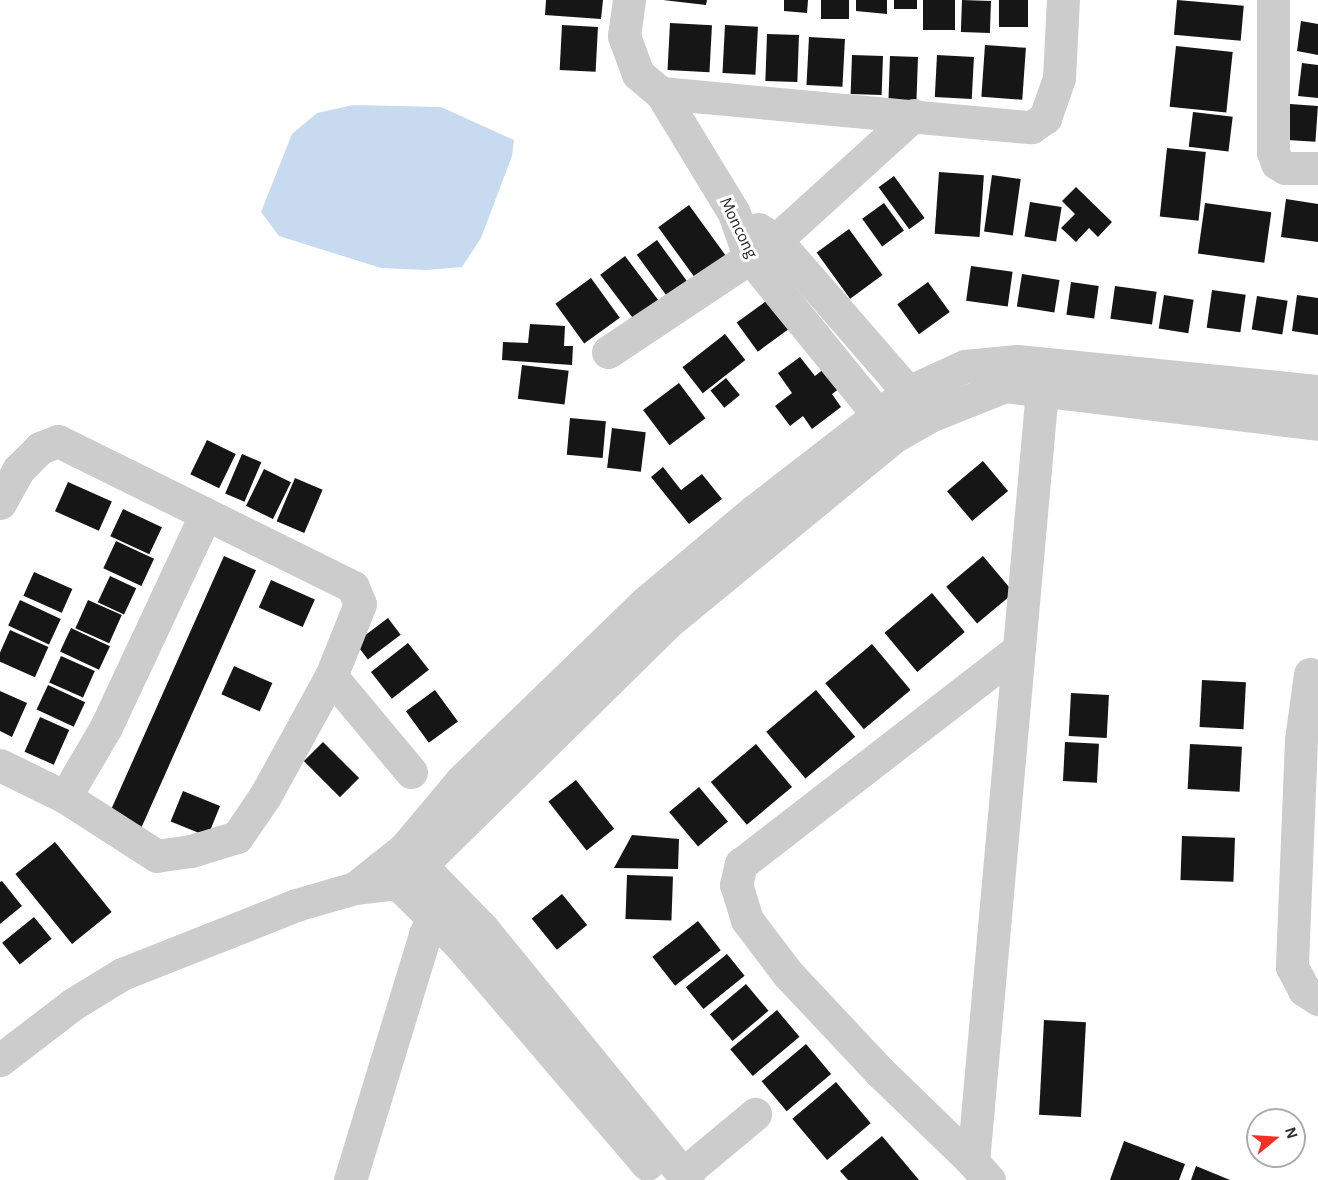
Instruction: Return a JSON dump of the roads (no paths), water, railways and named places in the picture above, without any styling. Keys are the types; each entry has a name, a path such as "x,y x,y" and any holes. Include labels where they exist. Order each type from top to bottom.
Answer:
{"street":[{"name":"Moncong","path":"629,0 624,36 638,74 661,93 734,213 763,248 887,426"},
{"path":"661,93 1031,127 1041,123 1059,78 1063,0"},
{"path":"1273,0 1273,152 1277,163 1285,168 1318,168"},
{"path":"608,352 763,248 914,115"},
{"path":"763,248 930,416"},
{"path":"0,1060 73,1004 122,974 296,905 355,888 400,866 887,426 908,392 965,366 1009,361 1318,391"},
{"path":"887,426 930,416 1005,386 1318,424"},
{"path":"981,1171 1019,649 1042,390"},
{"path":"0,503 18,470 40,448 58,441 353,587 360,604 331,676 265,796 237,837 191,851 157,855 65,797 0,765"},
{"path":"65,797 106,727 206,514"},
{"path":"981,1171 881,1073 788,974 747,920 736,885 741,864 1019,649"},
{"path":"1310,674 1301,740 1292,967 1304,990 1318,999"},
{"path":"331,676 411,772"},
{"path":"400,866 441,907 483,929 676,1178 755,1114"},
{"path":"350,1180 441,907"}],"water":[{"path":"353,105 441,107 514,140 512,156 481,238 462,267 426,270 381,268 279,236 261,212 292,134 317,113"}]}
